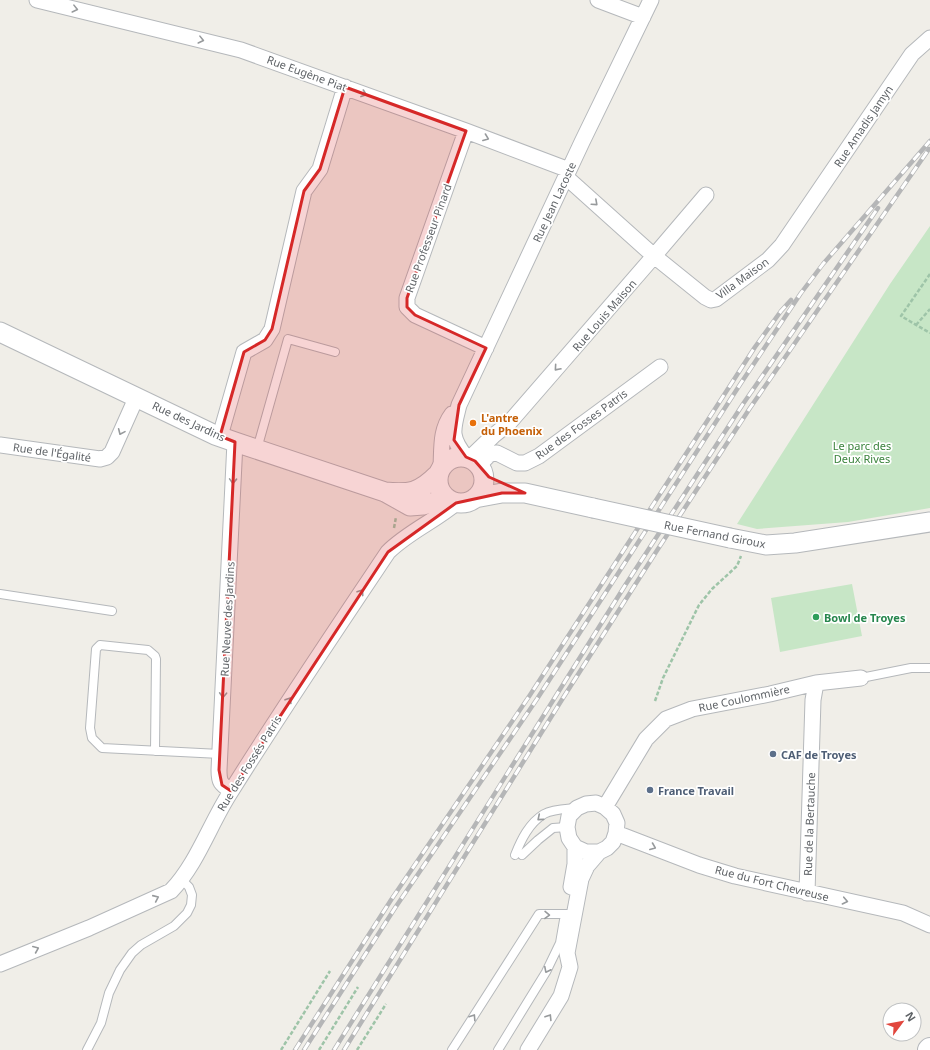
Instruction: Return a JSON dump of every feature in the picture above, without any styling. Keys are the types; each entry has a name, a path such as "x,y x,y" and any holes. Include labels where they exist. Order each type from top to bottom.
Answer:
{"street":[{"name":"Rue Eugène Piat","path":"37,0 242,50 466,131 568,173"},
{"path":"598,0 643,17"},
{"name":"Rue Jean Lacoste","path":"474,463 459,448 454,440 453,430 459,405 651,0"},
{"name":"Rue Amadis Jamyn","path":"800,217 912,54 930,38"},
{"name":"Rue Neuve des Jardins","path":"231,791 222,785 219,780 227,439 244,352 265,340 272,329 304,191 320,169 345,87"},
{"name":"Rue Professeur Pinard","path":"466,131 407,298 407,307 415,316 486,348"},
{"path":"568,173 654,256"},
{"name":"Rue Louis Maison","path":"474,463 493,436 509,423 706,195"},
{"name":"Villa Maison","path":"654,256 705,297 711,300 716,299 768,260 782,245 800,217"},
{"name":"Rue des Jardins","path":"0,332 227,439 384,492 410,506 452,501"},
{"name":"Rue des Fosses Patris","path":"474,463 490,454 497,453 517,463 525,463 540,456 660,367"},
{"name":"Rue de l'Égalité","path":"0,445 100,459 107,457 112,452 137,396"},
{"name":"Rue Jean Lacoste","path":"439,471 441,441 444,429 449,418 459,405"},
{"path":"459,456 474,463 484,478 480,493 475,498 468,502 452,501 442,494 437,482 439,471 446,462 459,456"},
{"name":"Rue Fernand Giroux","path":"474,463 498,483 525,493 736,544 766,545 795,543 930,522"},
{"name":"Rue des Jardins","path":"384,492 404,493 419,490 428,485 439,471"},
{"name":"Rue Fernand Giroux","path":"475,498 502,494 525,493"},
{"name":"Rue des Fossés Patris","path":"0,964 89,928 171,891 181,879 192,861 218,811 299,685 388,552 397,543 446,511 452,501"},
{"name":"Rue Coulommière","path":"605,807 646,739 666,719 692,709 770,694 816,683 861,678"},
{"name":"Rue de la Bertauche","path":"807,893 813,700 816,683"},
{"path":"568,916 581,878 599,852 613,842 616,833 616,823 613,814 605,807 596,803 586,804 577,808 569,816 567,827 569,838 575,847 586,852 599,852"},
{"name":"Rue du Fort Chevreuse","path":"616,833 699,865 728,874 807,893 903,913 930,925"},
{"path":"528,1050 562,996 570,967 567,952 568,916 575,864 575,847"}],"lane":[{"path":"257,450 288,339 335,352"},
{"path":"0,594 112,611"},
{"path":"155,751 155,656 148,650 100,645 96,649 90,728 92,738 102,748 155,751 220,754"},
{"name":"Rue Coulommière","path":"861,678 911,668 930,668"},
{"path":"567,827 553,828 518,855 524,835 544,814 558,810 577,808"},
{"path":"87,1050 101,1023 109,993 120,970 132,953 141,945 174,926 187,913 191,905 192,895 189,887 181,879"},
{"path":"452,1050 539,914 568,916 560,943 546,972 498,1050"}],"path":[{"path":"930,274 901,316 930,333"},
{"path":"916,325 930,309"},
{"path":"393,529 396,514"},
{"path":"656,701 663,678 699,605 712,589 737,566 736,544"},
{"path":"280,1050 330,972"},
{"path":"319,1050 358,987"},
{"path":"357,1050 386,1004"}],"highlighted area":[{"path":"345,87 466,131 407,298 407,307 415,315 486,348 459,405 454,440 466,457 475,461 489,477 525,493 502,493 456,503 388,552 231,791 222,785 219,770 235,442 220,436 244,352 265,340 272,329 304,191 320,169"}],"green space":[{"name":"Le parc des Deux Rives","path":"930,226 930,508 848,522 757,529 737,524 890,284"},
{"name":"Bowl de Troyes","path":"852,584 862,636 780,652 771,598"}],"railway":[{"path":"304,1050 395,908 537,699 741,383 801,293 823,264 930,141"},
{"path":"344,1050 563,698 656,552 750,408 929,149"},
{"path":"334,1050 626,584 743,404 878,208"},
{"path":"295,1050 391,900 530,695 755,347 781,311 791,300"}],"place":[{"name":"L'antre du Phoenix","path":"473,423"},
{"name":"Bowl de Troyes","path":"816,617"},
{"name":"CAF de Troyes","path":"773,754"},
{"name":"France Travail","path":"650,790"}]}
